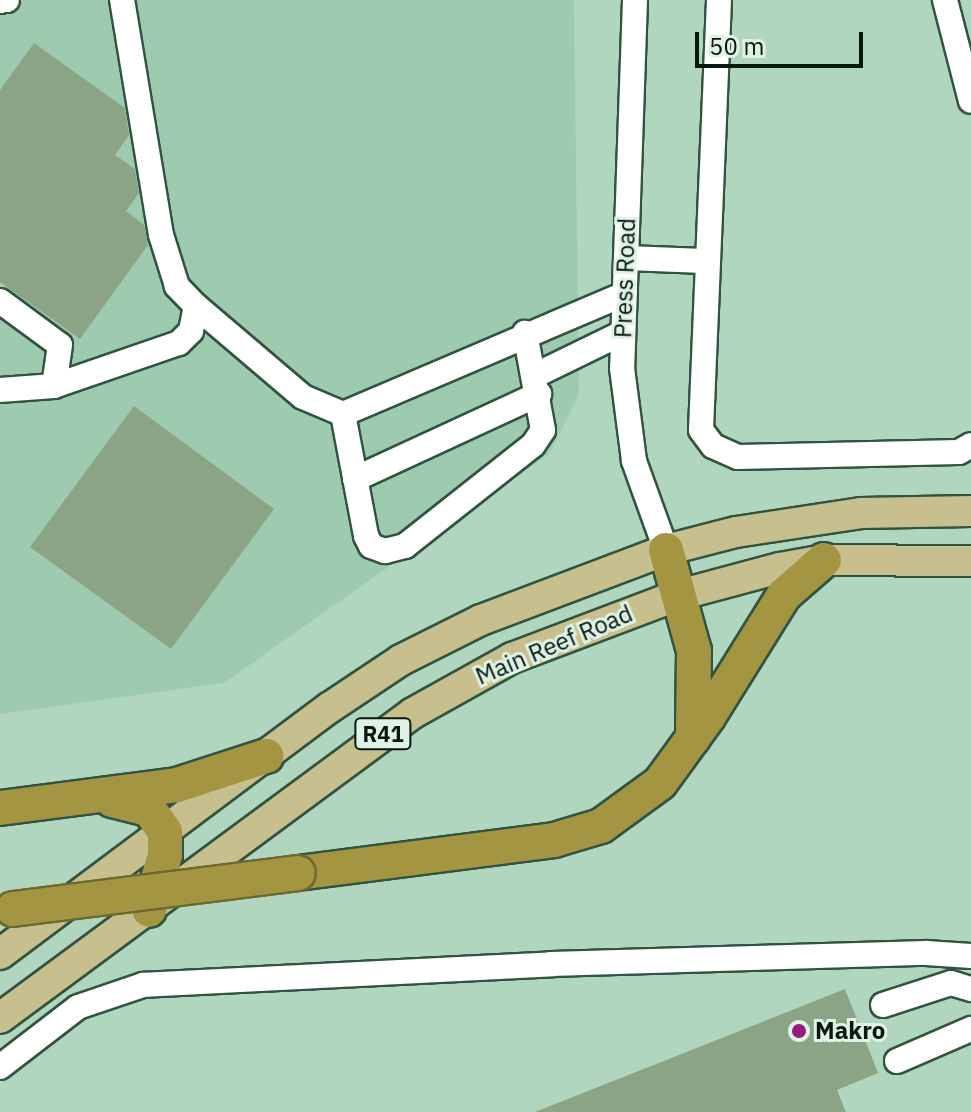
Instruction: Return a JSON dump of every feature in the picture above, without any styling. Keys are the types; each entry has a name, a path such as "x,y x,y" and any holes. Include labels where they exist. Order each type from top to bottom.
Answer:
{"highway":[{"path":"666,550 694,651 693,739"},
{"path":"6,910 583,833 634,806 693,739 776,605 824,560"},
{"path":"0,808 199,781 266,756"},
{"path":"68,800 139,803 158,817 165,832 165,855 149,910"}],"main road":[{"name":"Main Reef Road","path":"0,954 266,756 401,660 481,620 666,550 813,518 971,511"},
{"name":"Main Reef Road","path":"0,1018 413,713 512,658 679,595 824,560 971,561"}],"street":[{"path":"0,1 7,0"},
{"path":"122,0 164,246 177,286 196,306 303,397 343,414 525,333 625,294"},
{"name":"Press Road","path":"635,0 622,333 634,461 666,550"},
{"path":"719,0 705,261 701,430 713,446 738,457 959,452 971,445"},
{"path":"945,0 971,101"},
{"path":"626,258 705,261"},
{"path":"0,301 60,345 54,386"},
{"path":"0,390 54,386 179,343 191,331 196,306"},
{"path":"343,414 371,546 385,551 405,546 533,445 543,430 525,333"},
{"path":"355,479 536,385 622,333"},
{"path":"0,1067 78,1007 143,985 429,969 926,953 971,956"},
{"path":"883,1005 951,983 971,989"},
{"path":"897,1061 971,1029"}],"shaded area":[{"path":"0,0 574,0 579,394 550,453 224,683 0,714 0,405 5,403 0,380"}],"building":[{"path":"34,43 125,108 129,135 115,155 135,169 139,193 126,211 144,225 148,245 80,339 0,282 0,90"},
{"path":"134,406 274,509 171,649 30,547"},
{"name":"Makro","path":"845,989 878,1073 837,1090 846,1112 535,1112"}],"place":[{"name":"Makro","path":"799,1031"}]}
